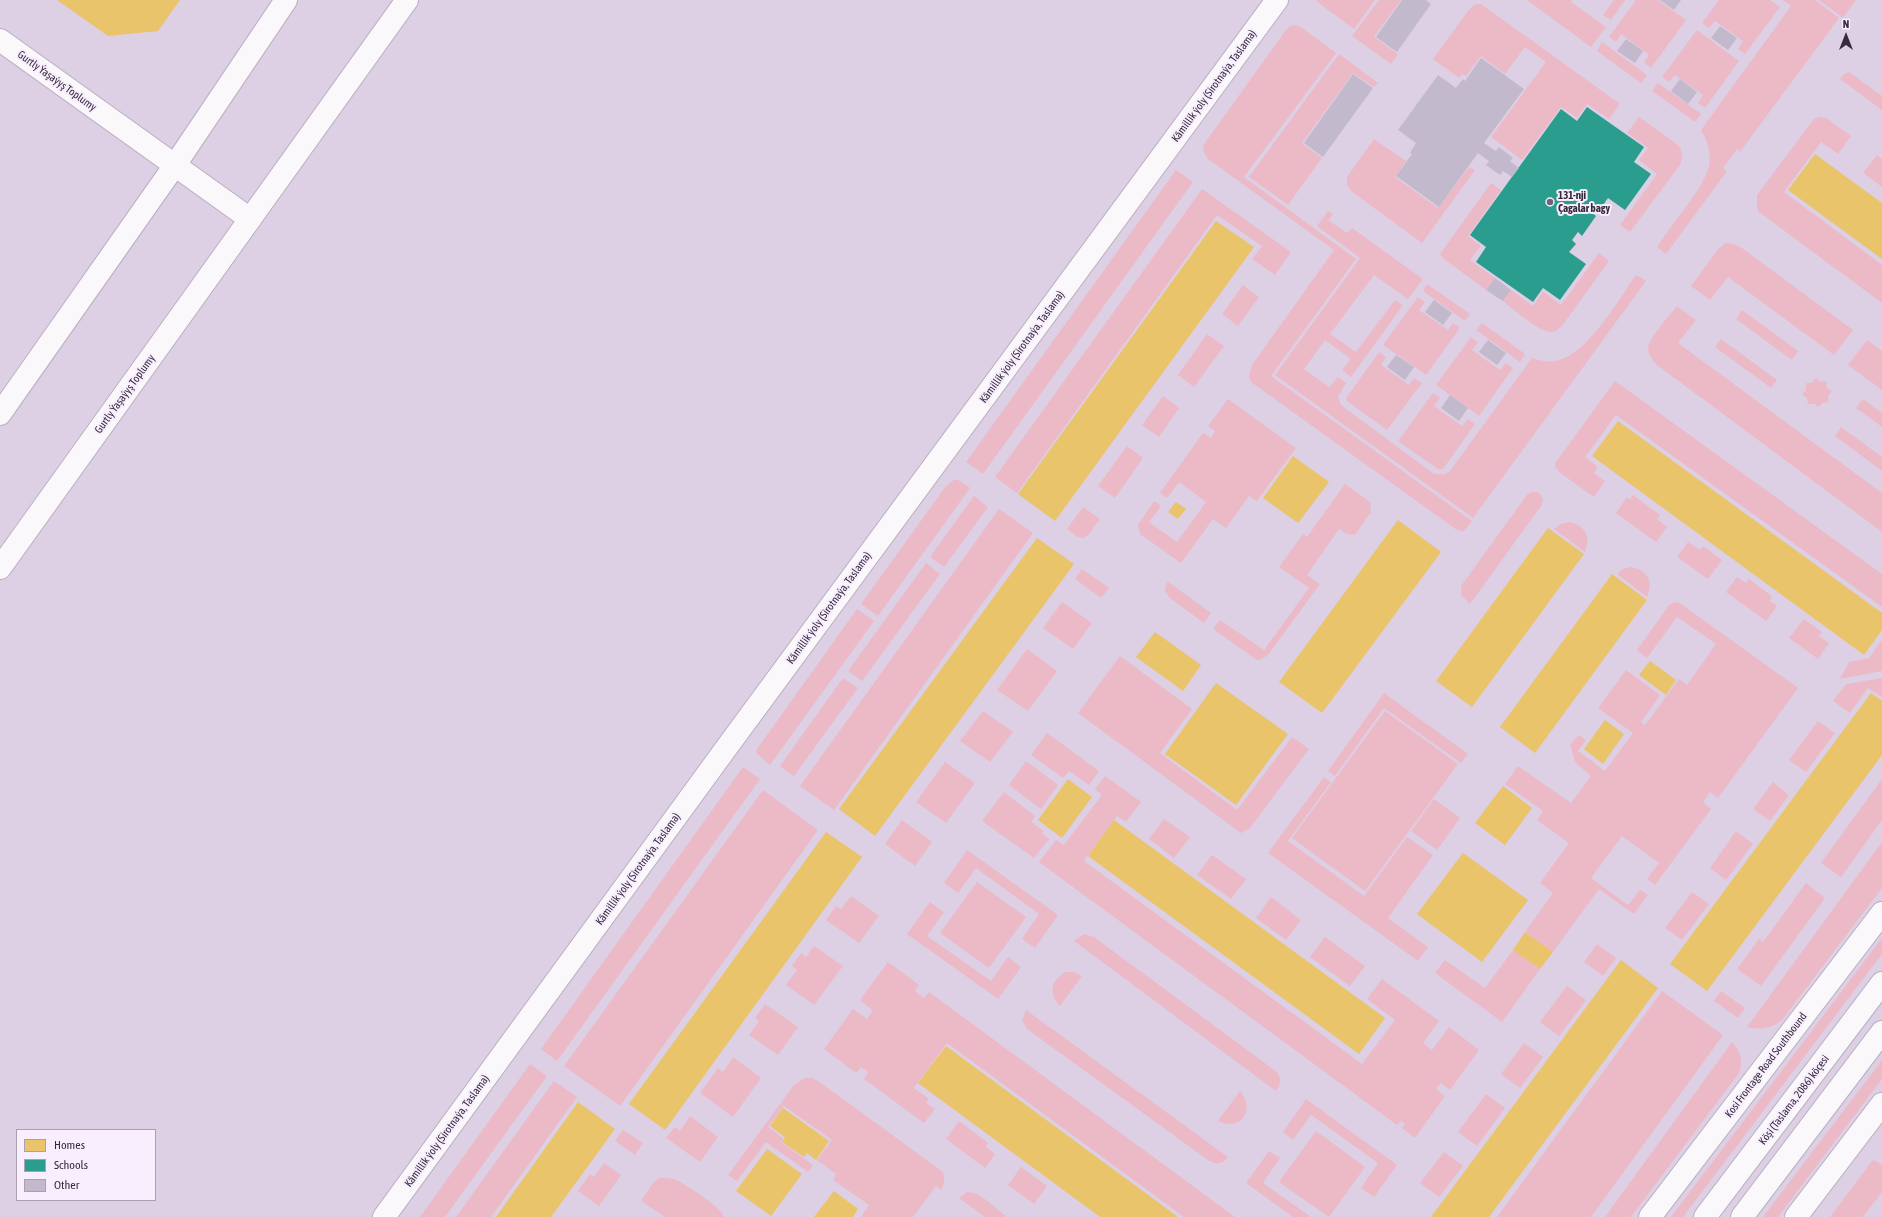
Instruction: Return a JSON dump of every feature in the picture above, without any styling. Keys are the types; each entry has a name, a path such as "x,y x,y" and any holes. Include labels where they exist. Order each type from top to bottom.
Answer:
{"street":[{"path":"0,414 175,165 286,0"},
{"name":"Gurtly Ýaşaýyş Toplumy","path":"0,568 407,0"},
{"name":"Kämillik ýoly (Sirotnaýa, Taslama)","path":"384,1217 727,747 1277,0"},
{"name":"Gurtly Ýaşaýyş Toplumy","path":"0,40 250,219"},
{"name":"Kosi Frontage Road Southbound","path":"1650,1217 1882,913"},
{"name":"Köşi (Taslama, 2086) köçesi","path":"1705,1217 1882,983"},
{"path":"1742,1217 1882,1032"},
{"path":"1796,1217 1882,1104"}],"shaded area":[{"path":"1317,0 1375,0 1354,29 1320,4"},
{"path":"1379,0 1401,0 1374,37 1398,54 1391,64 1352,36"},
{"path":"1527,0 1572,0 1571,2 1606,27 1591,47"},
{"path":"1614,0 1625,0 1611,20 1603,15"},
{"path":"1636,0 1658,0 1686,20 1651,68 1644,62 1649,55 1621,34 1616,42 1609,37"},
{"path":"1719,0 1770,0 1780,7 1745,54 1738,49 1743,41 1715,21 1709,28 1702,23"},
{"path":"1783,0 1815,0 1839,18 1740,152 1737,149 1723,168 1727,171 1666,254 1657,247 1699,188 1708,170 1710,161 1709,152 1707,141 1701,130 1791,6"},
{"path":"1819,0 1856,0 1843,18"},
{"path":"1481,4 1620,104 1609,119 1587,104 1577,118 1561,107 1522,160 1491,137 1546,62 1525,47 1505,74 1481,56 1466,76 1462,74 1459,78 1433,59 1468,11 1474,5"},
{"path":"1295,25 1301,27 1336,53 1244,177 1356,259 1271,376 1472,521 1464,531 1457,530 1251,382 1249,376 1252,365 1334,250 1208,159 1203,151 1204,144 1286,30 1290,26"},
{"path":"1697,30 1739,61 1705,108 1698,103 1703,95 1675,75 1669,82 1662,77"},
{"path":"1602,42 1647,75 1641,83 1597,51"},
{"path":"1339,54 1378,83 1374,87 1353,73 1302,143 1322,158 1288,205 1249,177"},
{"path":"1849,72 1882,96 1882,110 1840,79 1844,74"},
{"path":"1658,83 1701,114 1695,122 1652,91"},
{"path":"1639,117 1678,145 1682,152 1682,157 1680,165 1630,232 1620,225 1657,174 1639,160 1648,148 1627,133"},
{"path":"1820,117 1826,118 1851,136 1838,154 1821,142 1784,192 1882,265 1882,303 1759,212 1757,208 1757,195 1814,119"},
{"path":"1374,139 1406,161 1395,177 1438,208 1469,167 1475,170 1422,243 1351,191 1347,185 1347,177"},
{"path":"1877,155 1882,159 1882,187 1863,173"},
{"path":"1176,170 1193,182 983,474 966,462"},
{"path":"1491,183 1501,190 1468,236 1481,246 1470,260 1495,278 1486,290 1444,259 1440,254"},
{"path":"1202,189 1291,252 1275,275 1252,259 1262,246 1217,215 1017,493 995,477"},
{"path":"1328,211 1333,214 1328,220 1347,233 1352,228 1423,279 1408,299 1374,275 1330,334 1356,352 1395,300 1403,305 1351,377 1342,370 1351,359 1325,340 1304,369 1329,387 1338,377 1346,383 1338,397 1341,405 1434,474 1445,474 1450,471 1532,358 1542,361 1552,361 1559,360 1570,355 1581,347 1602,324 1636,275 1646,281 1473,518 1275,375 1360,258 1317,226"},
{"path":"1726,243 1734,244 1742,248 1853,330 1834,355 1728,277 1710,300 1691,286 1719,248"},
{"path":"1599,253 1609,261 1562,326 1556,331 1551,332 1540,328 1526,320 1503,301 1511,290 1533,306 1543,291 1561,305"},
{"path":"1427,284 1470,314 1465,321 1423,291"},
{"path":"1243,285 1259,297 1238,326 1222,314"},
{"path":"1418,297 1425,302 1419,310 1448,330 1453,323 1460,328 1426,375 1383,345"},
{"path":"1677,306 1696,320 1678,343 1882,493 1882,532 1657,365 1649,353 1649,344"},
{"path":"1742,310 1798,351 1792,360 1736,319"},
{"path":"1482,323 1525,354 1520,362 1476,330"},
{"path":"1207,334 1224,346 1194,387 1178,375"},
{"path":"1471,337 1478,342 1472,350 1500,370 1506,363 1513,368 1479,416 1436,385"},
{"path":"1721,339 1777,380 1771,388 1715,347"},
{"path":"1867,340 1882,351 1882,390 1848,365"},
{"path":"1379,352 1386,357 1381,365 1409,385 1414,378 1422,383 1387,430 1347,401 1346,398"},
{"path":"1816,378 1820,382 1826,381 1827,388 1832,391 1828,396 1829,402 1822,403 1819,407 1814,404 1808,404 1807,398 1802,394 1806,390 1806,383 1812,383"},
{"path":"1615,381 1882,574 1882,607 1616,415 1585,457 1598,467 1594,473 1605,481 1594,497 1559,472 1555,467 1556,462"},
{"path":"1433,393 1440,398 1434,406 1462,426 1468,419 1475,424 1443,469 1438,469 1398,441"},
{"path":"1163,396 1179,408 1159,437 1142,425"},
{"path":"1228,399 1296,448 1257,501 1249,496 1226,528 1213,519 1181,563 1140,534 1138,525 1154,501 1161,506 1149,522 1177,542 1206,502 1179,482 1167,498 1160,493 1203,433 1211,438 1215,431 1208,426"},
{"path":"1863,399 1882,413 1882,427 1856,408"},
{"path":"1841,427 1882,457 1882,471 1835,436"},
{"path":"1127,446 1143,458 1115,498 1098,486"},
{"path":"954,480 959,480 970,488 878,616 861,604 946,486"},
{"path":"1345,484 1370,502 1371,512 1355,535 1347,534 1339,529 1307,575 1320,584 1268,655 1260,660 1257,660 1213,629 1220,620 1264,650 1309,588 1279,567 1303,534 1307,537"},
{"path":"1531,492 1537,492 1541,495 1543,501 1541,506 1470,604 1461,595 1461,586 1527,495"},
{"path":"1633,495 1660,515 1657,519 1667,527 1656,542 1616,513 1627,497 1630,500"},
{"path":"974,496 988,507 944,567 930,557"},
{"path":"1083,507 1100,519 1089,534 1083,538 1078,537 1067,529"},
{"path":"999,509 1033,533 834,810 800,786"},
{"path":"1569,522 1579,526 1585,532 1587,537 1587,547 1585,552 1554,529 1561,524"},
{"path":"1688,542 1700,550 1703,546 1722,560 1708,579 1677,557"},
{"path":"926,563 940,574 862,681 848,671"},
{"path":"1631,567 1637,568 1648,577 1650,586 1647,597 1617,574 1623,569"},
{"path":"1082,569 1109,588 1101,598 1075,579"},
{"path":"1737,577 1746,583 1749,579 1772,596 1770,601 1777,606 1766,621 1726,592"},
{"path":"1167,581 1211,613 1204,623 1170,598 1165,591"},
{"path":"1062,602 1092,623 1073,649 1043,628"},
{"path":"1675,602 1681,604 1798,688 1718,798 1710,792 1703,802 1711,809 1655,885 1647,879 1659,863 1622,836 1591,878 1628,905 1640,890 1648,895 1634,914 1599,889 1553,952 1525,932 1553,893 1540,883 1569,843 1537,820 1543,811 1505,784 1518,766 1571,803 1591,776 1575,762 1570,744 1579,735 1586,740 1578,751 1605,771 1633,733 1598,708 1626,670 1660,695 1641,722 1645,725 1679,679 1687,685 1716,644 1677,617 1647,658 1637,650 1669,605"},
{"path":"857,609 874,621 770,765 756,753 757,749"},
{"path":"1804,619 1822,632 1819,636 1829,643 1818,659 1789,638"},
{"path":"1882,640 1882,671 1840,679 1849,662 1869,658"},
{"path":"1027,649 1057,671 1028,711 997,690"},
{"path":"1120,656 1192,709 1160,753 1237,810 1292,737 1309,749 1250,828 1241,833 1078,713"},
{"path":"843,678 858,688 794,776 780,766"},
{"path":"1882,678 1882,697 1868,688 1850,713 1833,701 1846,684"},
{"path":"1384,693 1468,754 1461,763 1384,708 1335,776 1328,771"},
{"path":"983,711 1013,732 990,762 960,741"},
{"path":"1385,711 1458,764 1365,891 1292,838"},
{"path":"1818,721 1835,733 1806,772 1789,760"},
{"path":"1047,733 1099,771 1089,785 1069,771 1063,778 1031,755"},
{"path":"1026,761 1058,785 1041,809 1009,785"},
{"path":"945,762 975,783 946,823 916,802"},
{"path":"743,767 760,779 557,1061 541,1049"},
{"path":"1105,776 1141,802 1126,822 1117,816 1084,861 1362,1064 1395,1020 1367,999 1382,979 1439,1021 1423,1043 1432,1050 1449,1027 1479,1050 1450,1090 1441,1083 1436,1089 1445,1096 1415,1138 1402,1128 1405,1124 1401,1121 1397,1125 1039,862 1056,840 1064,845 1102,795 1095,789"},
{"path":"1324,777 1331,782 1288,841 1364,896 1407,837 1433,855 1388,918 1428,947 1418,961 1268,853"},
{"path":"1882,779 1882,820 1841,877 1821,863"},
{"path":"1773,782 1789,795 1770,821 1753,809"},
{"path":"763,790 818,830 620,1106 564,1066"},
{"path":"1004,792 1035,816 1031,822 1044,831 1042,834 1049,839 1034,858 982,821"},
{"path":"1434,799 1460,818 1437,850 1411,831"},
{"path":"1164,819 1190,837 1174,858 1149,839"},
{"path":"902,820 932,842 915,866 885,844"},
{"path":"1736,831 1753,844 1726,880 1710,868"},
{"path":"1882,842 1882,888 1782,1020 1766,1028 1747,1027"},
{"path":"967,850 1058,915 1035,948 1022,939 1039,914 976,868 958,893 944,883"},
{"path":"1212,855 1246,879 1231,899 1197,875"},
{"path":"977,882 1026,917 989,968 940,933"},
{"path":"1806,883 1825,898 1761,986 1737,969 1759,939 1763,942"},
{"path":"1692,892 1709,904 1682,940 1665,928"},
{"path":"851,896 879,916 859,943 826,920 836,906 841,909"},
{"path":"1271,897 1301,920 1286,940 1256,918"},
{"path":"930,902 944,912 927,936 991,981 1008,957 1021,967 998,999 907,934"},
{"path":"1084,934 1094,937 1277,1072 1280,1077 1280,1082 1276,1091 1074,941"},
{"path":"1325,937 1365,966 1350,986 1310,957"},
{"path":"1882,938 1882,954 1683,1217 1671,1217"},
{"path":"1597,944 1616,958 1603,976 1584,962"},
{"path":"814,946 843,966 814,1005 786,985 797,970 792,966 801,953 806,957"},
{"path":"1513,950 1540,969 1502,1022 1435,973 1445,960 1485,988"},
{"path":"888,962 919,985 915,991 924,998 929,992 1235,1217 1184,1217 947,1043 914,1088 929,1099 926,1103 935,1109 924,1123 864,1079 868,1072 861,1067 856,1073 824,1049 853,1009 867,1019 873,1011 860,1000"},
{"path":"1066,972 1074,972 1082,976 1060,1006 1054,996 1053,987 1057,979"},
{"path":"1567,986 1586,1000 1559,1036 1540,1022"},
{"path":"1662,991 1723,1035 1591,1217 1497,1217"},
{"path":"1721,991 1745,1008 1738,1018 1714,1001"},
{"path":"765,1004 798,1027 778,1055 749,1035 759,1021 755,1018"},
{"path":"1026,1010 1228,1157 1221,1163 1214,1163 1208,1160 1027,1029 1022,1020"},
{"path":"1732,1042 1737,1049 1741,1060 1739,1073 1631,1217 1605,1217"},
{"path":"1524,1043 1543,1057 1520,1088 1501,1074"},
{"path":"733,1057 761,1078 733,1117 700,1093 718,1068 723,1072"},
{"path":"1882,1060 1882,1079 1778,1217 1763,1217"},
{"path":"530,1064 547,1076 445,1217 420,1217"},
{"path":"805,1078 812,1078 821,1083 943,1172 944,1181 941,1190 936,1186 913,1217 861,1217 869,1205 833,1180 836,1174 817,1160 832,1140 784,1106 768,1127 783,1138 781,1142 813,1165 808,1172 766,1142 737,1181 728,1175 794,1085"},
{"path":"554,1081 577,1097 491,1217 456,1217"},
{"path":"1240,1091 1245,1098 1247,1105 1244,1117 1233,1124 1226,1124 1218,1121"},
{"path":"1486,1094 1505,1108 1477,1146 1458,1132"},
{"path":"1306,1099 1397,1165 1374,1197 1361,1188 1378,1163 1311,1115 1293,1140 1283,1132"},
{"path":"690,1116 718,1137 700,1162 666,1138 675,1127 680,1131"},
{"path":"959,1121 988,1143 986,1147 995,1154 985,1168 946,1139"},
{"path":"623,1130 643,1143 635,1155 615,1141"},
{"path":"1316,1131 1365,1167 1329,1217 1279,1182"},
{"path":"1269,1151 1280,1158 1263,1183 1311,1217 1293,1217 1246,1183"},
{"path":"1444,1152 1463,1166 1439,1197 1420,1183"},
{"path":"1874,1160 1882,1165 1882,1192 1863,1217 1830,1217 1872,1161"},
{"path":"604,1163 621,1175 599,1206 578,1191 590,1174 594,1177"},
{"path":"1021,1167 1047,1186 1034,1204 1008,1185"},
{"path":"659,1178 673,1179 689,1187 717,1208 724,1217 665,1217 641,1201 653,1183"},
{"path":"967,1192 983,1198 1007,1217 985,1217 959,1198"}],"building: Homes":[{"path":"57,0 180,0 158,31 108,36"},
{"path":"1815,154 1882,203 1882,259 1788,190"},
{"path":"1216,221 1254,247 1055,521 1018,494"},
{"path":"1618,421 1882,613 1882,630 1864,655 1592,456"},
{"path":"1293,456 1329,482 1298,523 1263,498"},
{"path":"1176,502 1186,509 1178,519 1168,512"},
{"path":"1398,520 1441,552 1322,713 1279,682"},
{"path":"1548,528 1584,554 1472,707 1436,681"},
{"path":"1037,538 1074,564 875,836 839,809"},
{"path":"1612,574 1647,600 1535,753 1500,727"},
{"path":"1155,632 1201,665 1183,691 1136,657"},
{"path":"1650,661 1676,680 1666,695 1639,675"},
{"path":"1216,683 1288,734 1236,805 1165,754"},
{"path":"1871,693 1882,701 1882,755 1707,991 1670,964"},
{"path":"1605,720 1624,734 1603,764 1584,749"},
{"path":"1068,779 1092,797 1062,838 1038,820"},
{"path":"1503,786 1532,808 1505,845 1475,823"},
{"path":"1114,820 1385,1018 1359,1054 1088,856"},
{"path":"826,832 862,857 665,1130 629,1104"},
{"path":"1463,853 1528,900 1482,962 1417,914"},
{"path":"1525,932 1553,952 1540,969 1513,950"},
{"path":"1621,960 1658,988 1489,1217 1431,1217"},
{"path":"946,1046 1178,1217 1100,1217 918,1083"},
{"path":"578,1102 615,1129 551,1217 496,1217"},
{"path":"783,1108 829,1141 816,1160 807,1153 804,1157 782,1142 785,1137 770,1126"},
{"path":"767,1149 802,1174 771,1216 736,1191"},
{"path":"834,1191 858,1209 853,1217 814,1217"}],"building: Schools":[{"name":"131-nji Çagalar bagy","path":"1587,107 1644,147 1634,162 1651,174 1625,210 1608,198 1601,208 1597,205 1592,213 1596,216 1582,236 1578,232 1572,240 1576,244 1569,252 1586,264 1560,300 1543,288 1533,302 1476,262 1486,247 1470,235 1561,109 1577,121"}],"building: Other":[{"path":"1402,0 1426,0 1431,4 1397,52 1376,37"},
{"path":"1660,0 1681,0 1674,10"},
{"path":"1720,26 1737,38 1728,50 1711,38"},
{"path":"1626,39 1643,51 1635,63 1617,51"},
{"path":"1481,58 1524,89 1484,143 1496,151 1499,147 1513,158 1510,161 1519,168 1512,177 1503,171 1500,175 1486,165 1489,161 1478,153 1439,207 1396,176 1412,154 1410,153 1416,143 1398,130 1438,75 1456,88 1463,79 1465,81"},
{"path":"1353,74 1373,88 1323,157 1304,143"},
{"path":"1680,79 1697,92 1688,104 1671,91"},
{"path":"1495,278 1511,290 1503,301 1486,290"},
{"path":"1434,300 1452,313 1443,325 1425,312"},
{"path":"1488,340 1506,353 1497,365 1479,352"},
{"path":"1396,355 1414,367 1405,380 1387,367"},
{"path":"1450,395 1468,408 1459,421 1441,408"}],"place":[{"name":"131-nji Çagalar bagy","path":"1550,202"}]}
